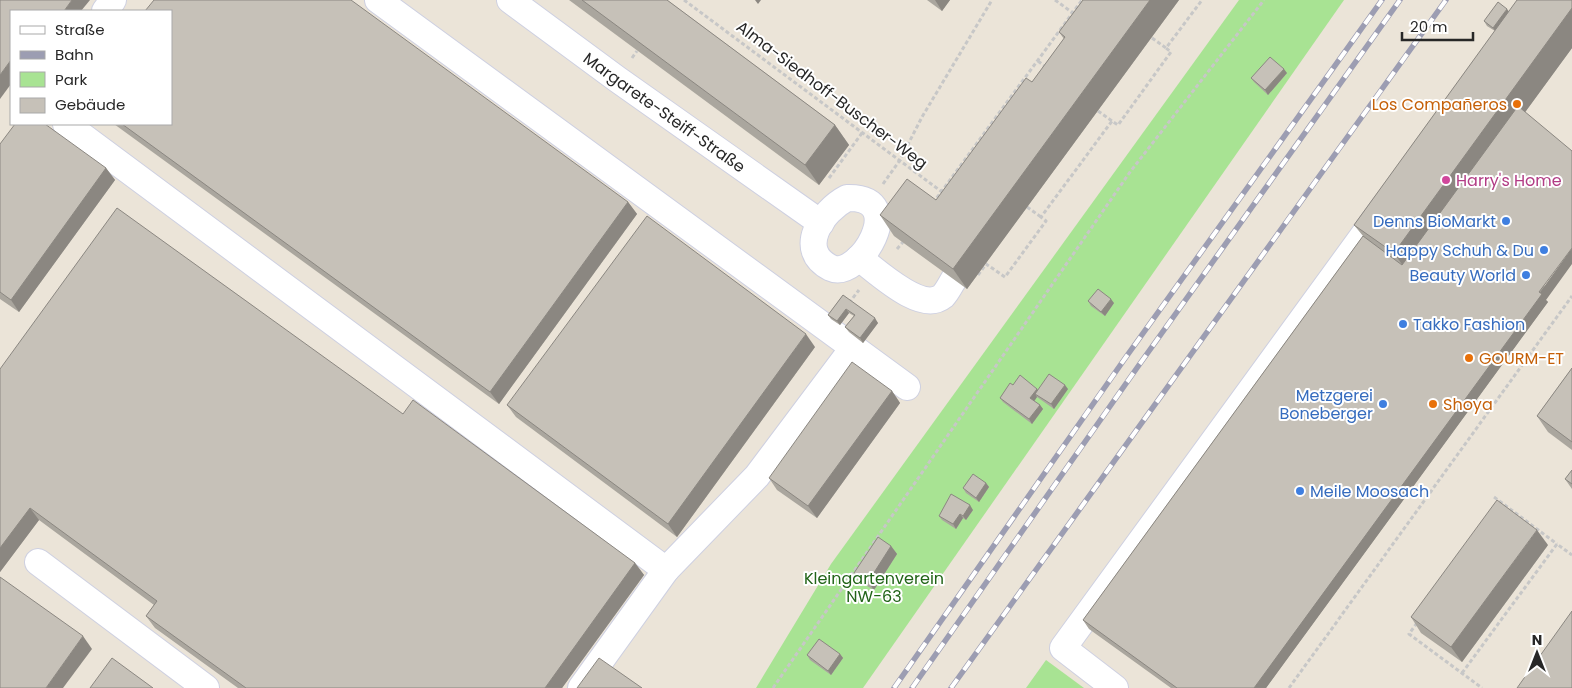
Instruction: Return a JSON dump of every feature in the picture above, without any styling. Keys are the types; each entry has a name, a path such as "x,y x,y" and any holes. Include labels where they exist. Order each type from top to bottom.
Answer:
{"street":[{"path":"105,10 113,0"},
{"path":"378,0 907,387"},
{"name":"Margarete-Steiff-Straße","path":"510,0 617,79 821,223"},
{"path":"67,125 666,570"},
{"path":"1115,688 1063,648 1400,184"},
{"path":"847,198 860,198 875,209 879,219 878,229 855,264 844,269 833,269 819,259 812,249 813,236 821,223 837,204 847,198"},
{"path":"859,258 899,288 920,300 934,300 965,279"},
{"path":"581,688 666,570 757,476 853,348"},
{"path":"38,562 206,688"}],"path":[{"name":"Alma-Siedhoff-Buscher-Weg","path":"684,0 942,192"},
{"path":"868,204 900,160 922,117 992,0"},
{"path":"1055,0 1073,13"},
{"path":"931,206 1082,0"},
{"path":"1166,48 1202,0"},
{"path":"773,688 1130,172 1264,0"},
{"path":"1098,111 1118,125 1172,52 1152,38"},
{"path":"1038,61 1050,70"},
{"path":"1041,218 1112,121"},
{"path":"828,179 862,132"},
{"path":"961,166 967,170"},
{"path":"965,279 986,264 1005,277 1046,222 1027,207"},
{"path":"1289,688 1572,296"},
{"path":"1494,497 1572,555"},
{"path":"1462,672 1557,544"},
{"path":"1420,619 1409,634 1482,688"}],"green space":[{"name":"Kleingartenverein NW-63","path":"1239,0 1344,0 863,688 756,688 831,564"},
{"path":"1046,660 1084,688 1026,688"}],"building":[{"path":"0,0 72,0 65,10 10,10 10,61 0,75"},
{"path":"154,0 351,0 628,202 490,392 123,125 172,125 172,10 146,10"},
{"path":"582,0 667,0 835,125 805,165"},
{"path":"1083,0 1150,0 953,269 880,215 907,179 936,200 1026,78 1032,82 1065,37 1059,32"},
{"path":"1517,0 1572,0 1572,8 1394,253 1354,225"},
{"path":"1498,2 1507,9 1493,28 1484,21"},
{"path":"1270,57 1284,69 1265,90 1251,78"},
{"name":"Meile Moosach","path":"1518,106 1572,151 1572,248 1539,292 1542,294 1254,688 1177,688 1083,620 1363,236 1402,265"},
{"path":"14,125 46,125 106,168 11,300 0,292 0,144"},
{"path":"117,208 403,414 413,400 635,563 545,688 246,688 146,616 157,601 30,508 0,548 0,369"},
{"path":"647,216 806,334 668,524 507,405"},
{"path":"1098,289 1111,299 1101,312 1088,301"},
{"path":"843,295 875,318 860,338 845,327 855,315 846,309 837,321 828,315"},
{"path":"852,362 892,391 808,506 769,478"},
{"path":"1572,368 1572,442 1537,416"},
{"path":"1049,374 1065,385 1051,404 1035,394"},
{"path":"1020,375 1037,389 1030,398 1040,405 1029,419 1000,398 1010,383 1013,385"},
{"path":"1572,470 1572,484 1565,479"},
{"path":"973,474 986,483 976,498 963,488"},
{"path":"951,494 970,505 963,516 960,514 953,524 939,516"},
{"path":"1497,500 1537,530 1451,647 1411,617"},
{"path":"878,537 891,546 868,582 854,573"},
{"path":"0,577 83,636 46,688 0,688"},
{"path":"1572,611 1572,688 1517,688"},
{"path":"819,639 840,654 828,671 807,655"},
{"path":"112,658 153,688 90,688"},
{"path":"599,658 642,688 577,688"}],"railway":[{"path":"894,688 1126,357 1382,0"},
{"path":"912,688 1139,365 1400,0"},
{"path":"951,688 1446,0"}],"place":[{"name":"Los Compañeros","path":"1517,104"},
{"name":"Harry's Home","path":"1446,180"},
{"name":"Denns BioMarkt","path":"1506,221"},
{"name":"Happy Schuh & Du","path":"1544,250"},
{"name":"Beauty World","path":"1526,275"},
{"name":"Takko Fashion","path":"1403,324"},
{"name":"GOURM-ET","path":"1469,358"},
{"name":"Metzgerei Boneberger","path":"1383,404"},
{"name":"Shoya","path":"1433,404"},
{"name":"Meile Moosach","path":"1300,491"}]}
